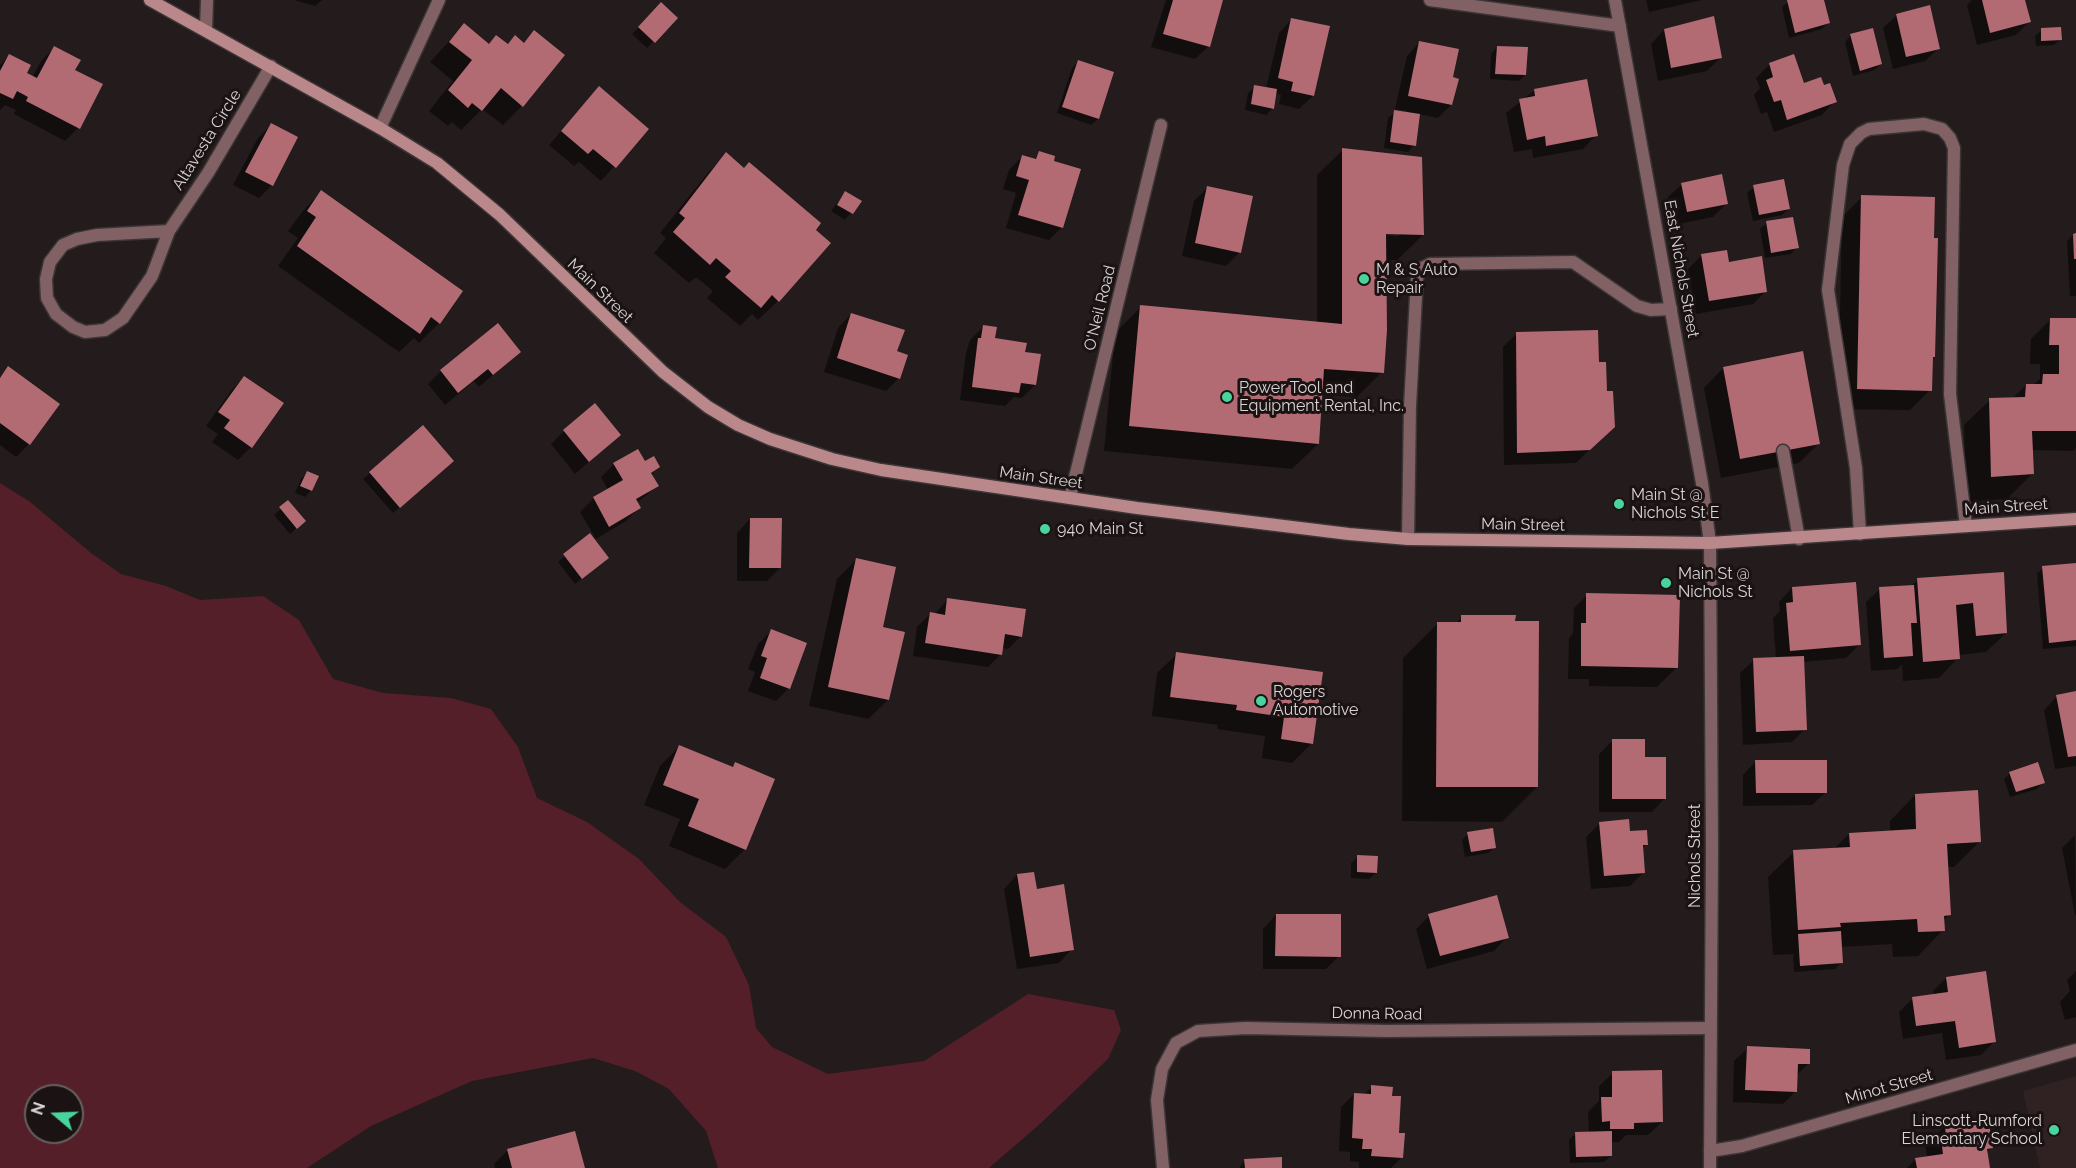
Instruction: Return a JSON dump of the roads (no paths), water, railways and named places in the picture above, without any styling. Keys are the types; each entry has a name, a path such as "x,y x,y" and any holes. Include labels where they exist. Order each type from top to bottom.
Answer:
{"main road":[{"name":"Main Street","path":"150,0 271,66 432,159 474,192 663,372 693,396 738,425 801,450 881,470 1070,498 1288,527 1408,539 1710,543 1799,539 2076,519"}],"street":[{"path":"206,30 207,0"},
{"path":"380,128 439,0"},
{"path":"1430,0 1620,26"},
{"name":"East Nichols Street","path":"1615,0 1702,483 1710,543"},
{"name":"Altavesta Circle","path":"169,231 97,235 77,238 63,245 50,262 46,279 47,297 56,314 73,327 85,332 105,330 118,323 134,305 152,276 169,231 208,173 271,66"},
{"path":"1860,534 1854,456 1828,290 1843,165 1850,144 1861,133 1869,129 1924,124 1942,129 1950,138 1954,148 1950,394 1966,526"},
{"name":"O'Neil Road","path":"1070,498 1161,125"},
{"path":"1408,539 1417,278 1422,268 1430,264 1573,262 1636,306 1651,310 1671,309"},
{"path":"1783,451 1799,539"},
{"name":"Nichols Street","path":"1710,543 1712,849 1710,1168"},
{"name":"Donna Road","path":"1163,1168 1157,1100 1162,1069 1176,1043 1198,1031 1237,1028 1387,1031 1710,1028"},
{"name":"Minot Street","path":"1710,1151 1742,1146 2076,1050"}],"place":[{"name":"M & S Auto Repair","path":"1364,279"},
{"name":"Power Tool and Equipment Rental, Inc.","path":"1227,397"},
{"name":"Main St @ Nichols St E","path":"1619,504"},
{"name":"940 Main St","path":"1045,529"},
{"name":"Main St @ Nichols St","path":"1666,583"},
{"name":"Rogers Automotive","path":"1261,701"},
{"name":"Linscott-Rumford Elementary School","path":"2054,1130"}]}
